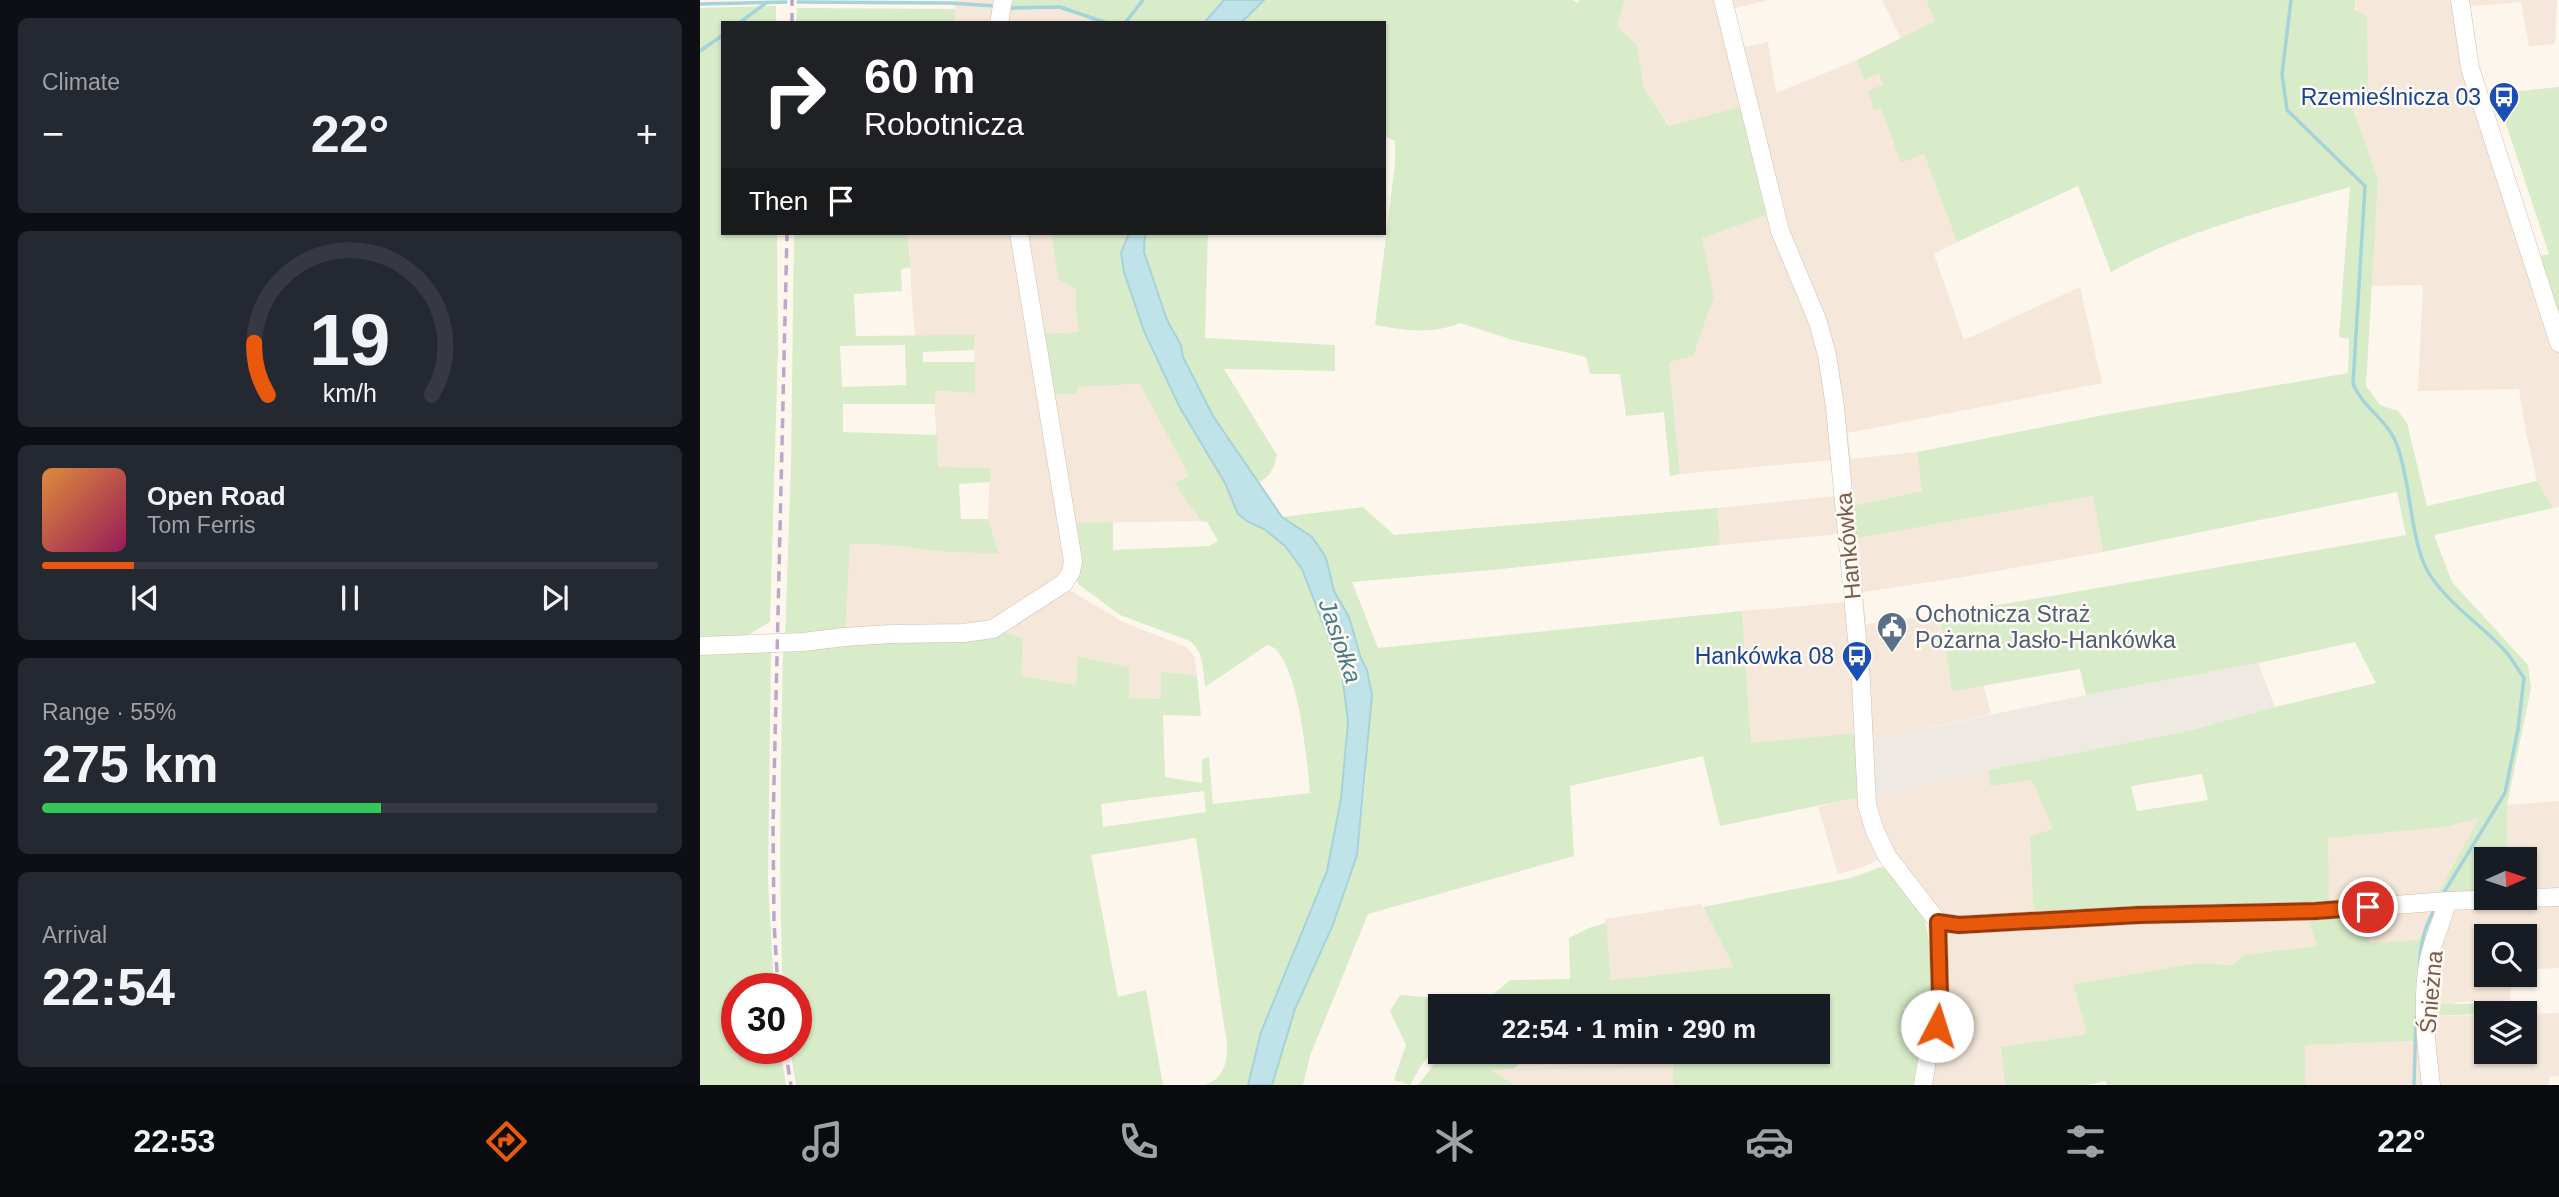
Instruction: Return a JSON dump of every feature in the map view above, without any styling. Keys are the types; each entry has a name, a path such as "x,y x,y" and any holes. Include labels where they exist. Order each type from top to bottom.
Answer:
{"street":[{"path":"999,21 1003,0"},
{"name":"Hankówka","path":"1723,0 1780,231 1818,322 1827,355 1835,407 1860,668 1867,805 1887,856 1938,922"},
{"path":"2460,0 2470,68 2559,343"},
{"path":"700,646 803,642 891,634 963,633 993,629 1068,579 1073,561 1019,235"},
{"path":"1923,1085 1928,1054 1937,1026 1940,996 1938,922 1959,925 2138,915 2316,911 2447,901 2559,897"},
{"name":"Śnieżna","path":"2431,1085 2426,1041 2429,958 2447,901"}],"shaded area":[{"path":"955,0 1009,0 1011,10 1057,9 1091,20 1091,21 956,21"},
{"path":"1625,0 1768,0 1732,9 1741,48 1768,42 1776,93 1857,60 1864,80 1879,72 1883,85 1875,111 1881,108 1901,163 1924,154 1957,242 1934,254 1964,340 2080,287 2102,383 1848,433 1851,459 1917,452 1922,491 1852,506 1853,539 2093,496 2103,552 1863,592 1866,624 1940,615 1952,690 1983,684 1991,714 1870,740 1876,797 1988,770 1990,786 2032,779 2054,830 2307,918 2317,946 2243,955 2233,965 2196,963 2073,984 2087,1034 2001,1047 2005,1085 1923,1085 1938,922 1887,856 1838,874 1818,807 1860,796 1751,744 1742,611 1846,602 1840,534 1720,545 1717,508 1836,496 1833,460 1680,474 1669,362 1714,296 1702,238 1743,106 1670,126 1644,88 1637,45 1617,26"},
{"path":"1882,0 1926,0 1935,21 1901,39"},
{"path":"2355,0 2557,0 2555,44 2529,46 2521,2 2460,7 2559,322 2559,507 2553,508 2537,481 2519,389 2418,391 2423,285 2371,286 2378,179 2351,103 2367,101"},
{"path":"907,235 1051,235 1058,279 1076,290 1079,332 1031,334 1077,393 1076,387 1140,384 1189,476 1174,483 1201,521 1069,523 1066,590 1123,622 1186,647 1191,652 1195,658 1197,676 1161,671 1162,699 1128,698 1129,667 1077,656 1076,685 1020,676 1023,638 993,629 844,637 850,544 891,545 944,552 999,552 988,519 990,468 938,468 934,391 975,393 974,336 915,336"},
{"path":"2258,663 2275,707 2188,731 1988,770 1876,797 1870,740"},
{"path":"2559,801 2559,968 2537,969 2537,924 2474,924 2474,987 2511,987 2510,1001 2458,1002 2449,1006 2429,1002 2368,943 2329,910 2327,838 2446,827 2480,817 2433,902 2474,900 2474,910 2538,910 2538,847 2508,847 2507,805"},
{"path":"1701,904 1735,967 1611,980 1605,919"},
{"path":"2559,1013 2559,1076 2549,1077 2549,1085 2305,1085 2304,1045 2426,1041 2426,1016 2474,1015 2474,1064 2537,1064 2537,1014"},
{"path":"1673,1064 1673,1085 1515,1085 1491,1069"}],"green space":[{"path":"1013,0 1224,0 1206,21 1091,21 1057,9 1011,10"},
{"path":"1264,0 1572,0 1578,3 1579,0 1625,0 1617,26 1637,45 1644,88 1669,126 1743,106 1772,213 1702,238 1714,296 1693,356 1669,362 1680,474 1670,476 1664,412 1626,416 1620,374 1590,374 1586,357 1513,340 1460,323 1428,330 1375,325 1395,164 1395,141 1386,137 1386,21 1243,21"},
{"path":"1926,0 2355,0 2355,10 2367,16 2368,101 2351,103 2378,179 2366,386 2380,405 2398,411 2407,423 2427,506 2537,481 2553,508 2434,535 2452,582 2528,665 2531,688 2507,805 2508,847 2474,847 2474,894 2437,895 2479,818 2446,827 2328,838 2329,903 2034,916 2030,836 2053,829 2032,780 1990,786 1988,770 2188,731 2376,683 2355,642 2086,695 2080,669 1952,691 1940,615 2406,535 2397,492 2103,552 2093,496 1853,539 1852,506 1922,491 1917,452 2109,414 2348,373 2349,339 2339,337 2350,187 2198,233 2139,257 2111,272 2078,186 1957,242 1924,154 1901,163 1881,109 1874,111 1868,91 1883,85 1879,73 1864,80 1857,60 1935,21","holes":["2202,774 2208,800 2137,811 2131,786"]},
{"path":"776,6 776,21 721,21 721,235 777,235 778,346 770,622 740,640 700,641 700,8"},
{"path":"797,8 955,9 956,21 796,21"},
{"path":"2559,87 2559,322 2535,257 2549,254 2504,118 2501,93"},
{"path":"794,235 907,235 911,267 901,269 902,291 854,294 856,336 974,335 974,350 923,352 923,362 975,362 975,393 935,391 935,404 843,404 843,432 937,435 938,467 991,468 990,482 959,484 961,519 988,519 999,553 944,552 891,545 850,544 845,633 785,639 791,465","holes":["905,345 906,385 842,387 840,346"]},
{"path":"1051,235 1128,235 1121,253 1124,272 1144,331 1225,483 1238,514 1264,529 1285,546 1302,570 1341,673 1348,722 1341,799 1327,871 1261,1032 1248,1085 1205,1085 1223,1070 1227,1045 1196,838 1091,855 1118,997 1146,990 1163,1085 796,1085 793,1064 812,1064 812,973 782,973 780,820 783,650 997,630 1023,638 1021,676 1076,685 1077,656 1129,667 1129,698 1161,699 1161,671 1197,676 1201,716 1163,715 1165,777 1202,783 1202,759 1209,757 1213,804 1310,793 1307,759 1294,687 1287,666 1278,651 1267,645 1205,687 1203,668 1195,645 1120,615 1078,584 1069,523 1113,522 1113,550 1209,546 1218,541 1207,522 1201,521 1174,483 1189,476 1140,384 1077,387 1077,394 1053,394 1039,334 1079,332 1076,290 1058,279","holes":["1204,791 1206,812 1103,827 1101,804"]},
{"path":"1145,235 1208,235 1205,338 1335,345 1335,371 1224,369 1277,455 1271,471 1258,483 1213,416 1183,357 1181,345 1167,320 1144,252"},
{"path":"1363,507 1394,535 1717,508 1720,545 1352,582 1378,648 1742,611 1751,743 1859,733 1860,797 1720,826 1703,756 1570,786 1574,856 1368,914 1310,1056 1303,1085 1272,1085 1295,1009 1332,927 1357,855 1366,777 1370,681 1349,617 1334,591 1326,558 1312,537 1282,517"},
{"path":"771,649 768,880 773,973 721,973 721,1064 783,1064 786,1085 700,1085 700,651"},
{"path":"1881,867 1888,870 1925,920 1933,964 1934,1004 1919,1085 1673,1085 1673,1064 1830,1064 1830,994 1494,994 1510,980 1570,979 1569,938 1606,923 1611,980 1734,967 1703,907 1851,878"},
{"path":"2368,912 2369,943 2431,939 2419,1041 2305,1045 2305,1085 2107,1085 2105,1081 2088,1085 2005,1085 2001,1047 2087,1034 2073,984 2196,963 2233,965 2243,955 2317,946 2307,918"},
{"path":"1400,995 1428,997 1428,1057 1410,1085 1394,1080 1406,1045 1390,1011"},
{"path":"2429,1002 2474,1003 2474,1014 2428,1016"},
{"path":"1435,1064 1518,1064 1514,1069 1492,1070 1515,1085 1418,1085"}],"water":[{"path":"1224,0 1264,0 1243,21 1206,21"},
{"name":"Jasiołka","path":"1128,235 1145,235 1144,252 1167,320 1181,345 1183,357 1213,416 1282,517 1312,537 1326,558 1334,591 1349,617 1367,670 1372,695 1357,855 1332,927 1295,1009 1272,1085 1248,1085 1261,1032 1327,871 1341,799 1348,722 1342,673 1302,569 1285,546 1264,529 1238,514 1225,483 1179,406 1144,331 1124,272 1121,253"}],"waterway":[{"path":"1127,21 1143,0"},
{"path":"2291,0 2282,74 2287,110 2365,186 2353,384 2363,400 2388,428 2397,445 2417,542 2427,570 2444,593 2506,652 2524,678 2518,729 2505,793 2443,894"},
{"path":"700,4 786,2"},
{"path":"798,2 995,6"},
{"path":"742,21 766,3"},
{"path":"1007,8 1060,7 1101,21"},
{"path":"700,51 721,36"},
{"path":"2420,964 2423,937 2433,912"},
{"path":"2414,1085 2416,1017"}],"railway":[{"path":"792,0 792,21"},
{"path":"777,973 773,826 787,235"},
{"path":"788,1064 791,1085"}],"place":[{"name":"Rzemieślnicza 03","path":"2504,124"},
{"name":"Ochotnicza Straż Pożarna Jasło-Hankówka","path":"1892,654"},
{"name":"Hankówka 08","path":"1857,683"}],"route":[{"path":"1937,1026 1940,996 1938,922 1959,925 2138,915 2316,911 2368,907"}]}
